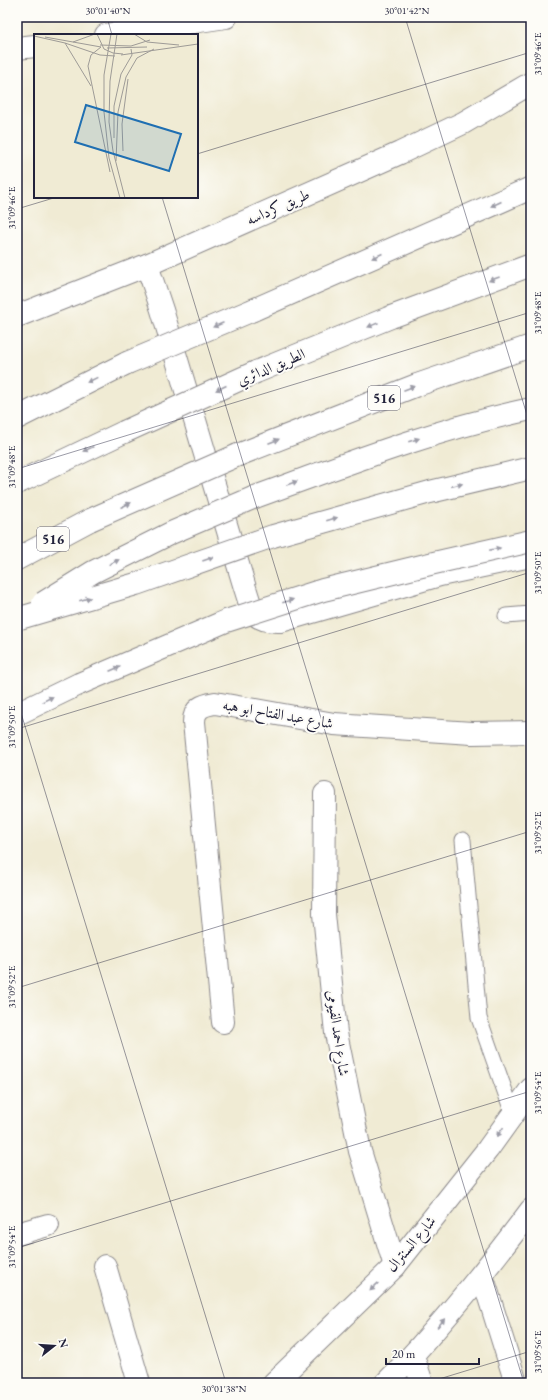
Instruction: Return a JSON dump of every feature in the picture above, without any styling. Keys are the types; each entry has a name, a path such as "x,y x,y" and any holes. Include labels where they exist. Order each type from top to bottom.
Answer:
{"main road":[{"path":"113,34 226,17"},
{"path":"17,48 34,46"},
{"name":"طريق كرداسه","path":"17,316 147,265 400,153 456,126 531,83"},
{"path":"17,418 127,363 254,310 531,188"},
{"path":"147,265 162,310 245,588 252,609 259,618 270,621 281,620 440,575 531,556"},
{"name":"الطريق الدائري","path":"17,483 256,372 390,317 531,265"},
{"name":"516","path":"17,559 90,520 238,455 417,385 531,346"},
{"path":"19,618 93,572 171,533 255,496 412,441 491,417 531,409"},
{"path":"19,618 136,584 273,536 430,492 531,468"},
{"path":"17,714 79,684 226,622 323,590 434,562 531,541"},
{"name":"شارع عبد الفتاح ابو هبه","path":"223,1022 194,722 194,715 197,710 205,705 215,703 334,724 472,733 531,732"},
{"name":"شارع احمد الفيومى","path":"324,794 324,914 336,1033 360,1151 395,1266"},
{"name":"شارع السنترال","path":"274,1383 395,1266 483,1155 531,1089"},
{"path":"386,1383 413,1356 482,1275 531,1210"},
{"path":"17,1234 48,1224"},
{"path":"105,1266 139,1383"},
{"path":"482,1275 516,1383"},
{"path":"413,1356 422,1383"}],"lane":[{"path":"506,616 531,614"},
{"path":"463,840 479,1018 513,1114"}]}
